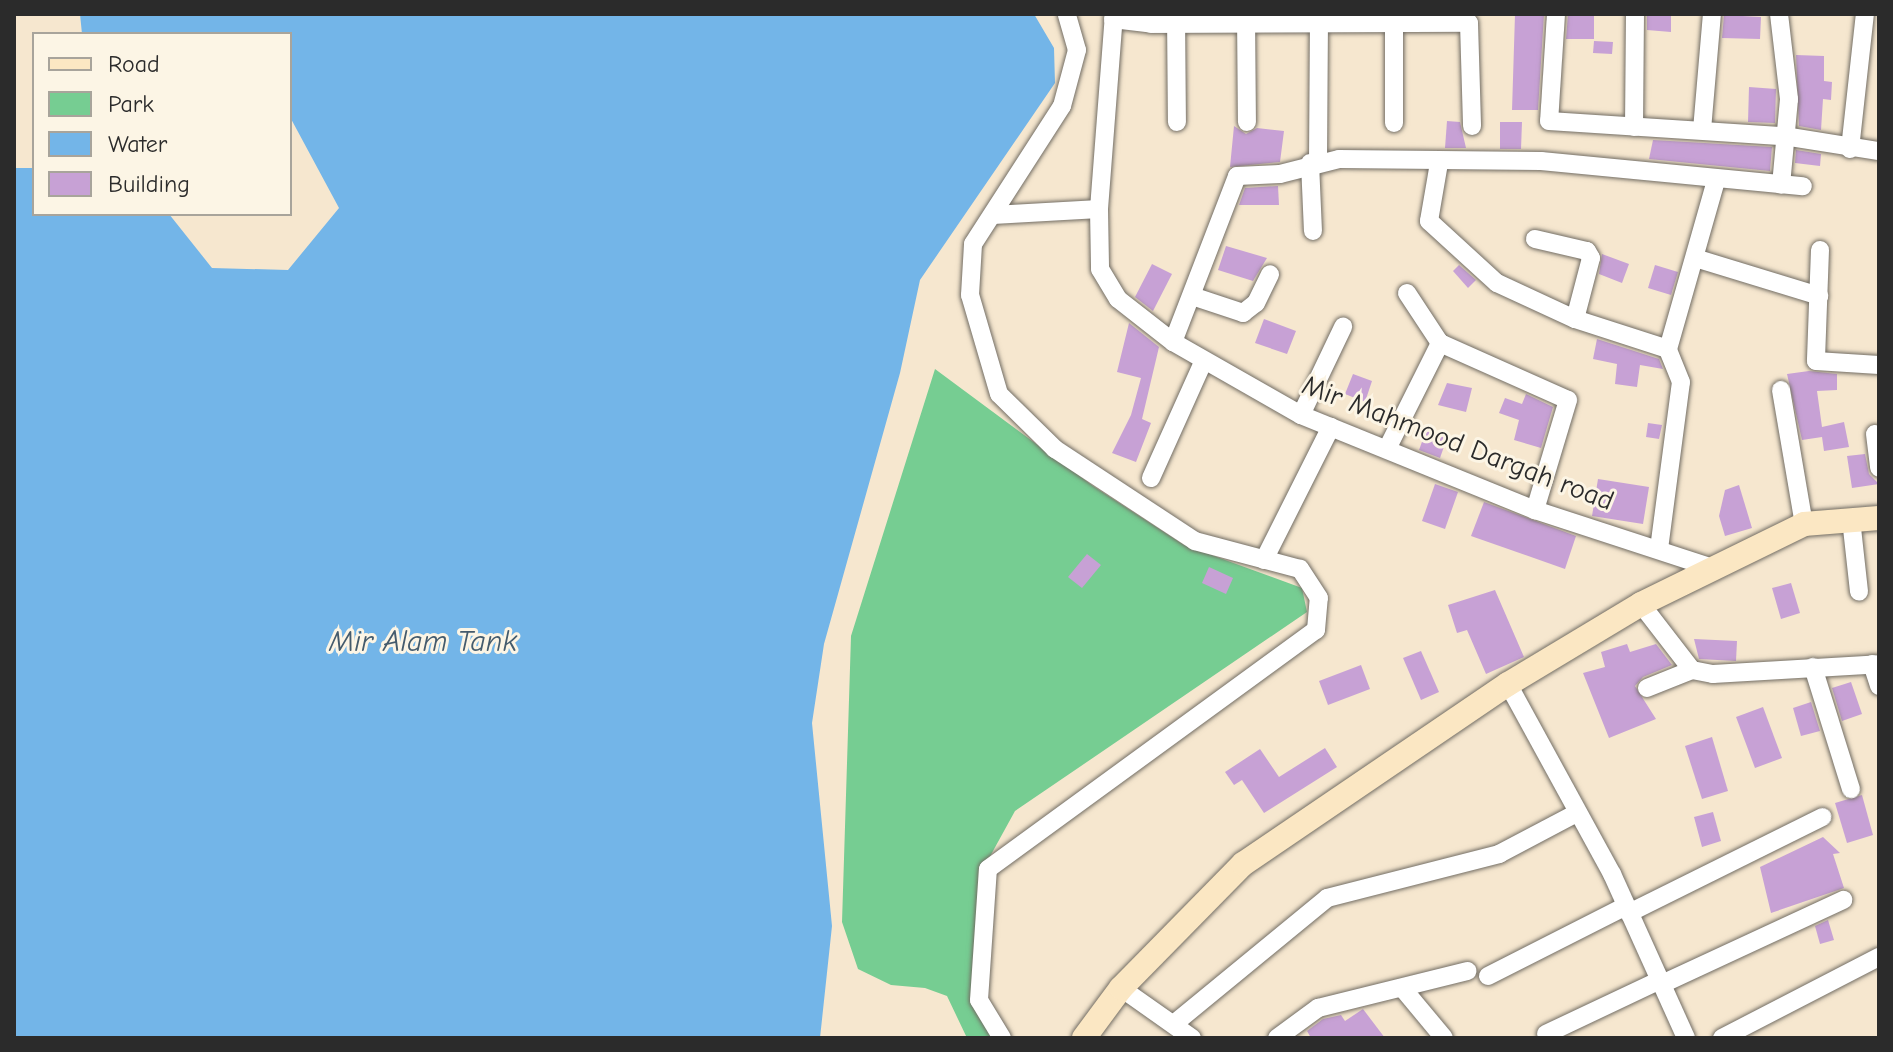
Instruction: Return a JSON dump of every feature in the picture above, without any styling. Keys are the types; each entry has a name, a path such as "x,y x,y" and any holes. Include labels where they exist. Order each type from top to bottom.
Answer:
{"main road":[{"path":"1084,1038 1121,988 1243,864 1508,684 1709,567 1804,524 1879,518"}],"street":[{"path":"1002,1038 979,1000 988,869 1316,630 1319,598 1300,569 1195,541 1055,449 999,394 970,295 973,244 1062,106 1077,50 1067,14"},
{"path":"1556,14 1549,121 1784,136 1850,149 1879,151"},
{"path":"1634,127 1635,14"},
{"path":"1702,130 1712,14"},
{"path":"1779,14 1789,99 1781,185"},
{"path":"1850,149 1865,14"},
{"path":"1114,16 1176,19 1469,19 1472,126"},
{"name":"Mir Mahmood Dargah road","path":"1114,16 1099,209 1100,269 1118,299 1173,342 1301,415 1535,510 1709,567"},
{"path":"1246,18 1247,122"},
{"path":"1176,19 1177,122"},
{"path":"1394,19 1394,123"},
{"path":"1313,231 1319,20"},
{"path":"1173,342 1231,182 1237,176 1280,174 1314,162 1400,158 1439,163 1541,161 1803,186"},
{"path":"1439,163 1429,221 1497,283 1575,319 1668,349"},
{"path":"1659,549 1681,382 1668,349 1716,180"},
{"path":"993,215 1099,209"},
{"path":"1535,239 1587,251 1591,258 1575,319"},
{"path":"1820,250 1818,364 1879,365"},
{"path":"1695,258 1819,296"},
{"path":"1192,296 1243,313 1256,303 1270,274"},
{"path":"1407,293 1440,343 1568,400 1535,510"},
{"path":"1301,415 1343,327"},
{"path":"1387,449 1440,343"},
{"path":"1151,478 1204,360"},
{"path":"1781,390 1804,524"},
{"path":"1264,560 1331,427"},
{"path":"1875,434 1879,468"},
{"path":"1851,519 1859,592"},
{"path":"1641,604 1692,670"},
{"path":"1647,688 1692,670 1713,674 1876,664 1879,686"},
{"path":"1813,667 1851,789"},
{"path":"1508,684 1628,910 1686,1038"},
{"path":"1175,1023 1327,898 1499,854 1575,814"},
{"path":"1488,976 1822,817"},
{"path":"1546,1034 1843,900"},
{"path":"1722,1038 1879,957"},
{"path":"1277,1038 1298,1031 1318,1008 1404,990 1467,971"},
{"path":"1121,988 1175,1023 1192,1038"},
{"path":"1404,990 1441,1037"}],"green space":[{"path":"935,369 1093,486 1184,545 1302,588 1307,612 1015,811 982,871 974,1001 998,1038 967,1038 947,996 925,988 891,985 858,969 842,922 851,636"}],"water":[{"name":"Mir Alam Tank","path":"80,14 1034,14 1054,48 1055,83 920,280 900,373 824,644 812,723 832,926 820,1038 14,1038 14,168 32,168 32,216 171,216 212,268 288,270 339,208 292,121 292,32 82,32"}],"building":[{"path":"1515,14 1544,14 1538,110 1512,110"},
{"path":"1568,14 1594,14 1594,39 1566,39"},
{"path":"1647,14 1671,14 1671,32 1647,30"},
{"path":"1724,15 1761,17 1760,39 1722,38"},
{"path":"1594,41 1613,42 1612,54 1593,53"},
{"path":"1796,55 1824,56 1824,81 1832,82 1831,100 1823,99 1821,130 1799,126"},
{"path":"1749,87 1776,89 1775,123 1748,122"},
{"path":"1447,121 1460,122 1466,148 1445,148"},
{"path":"1500,122 1522,122 1521,149 1500,149"},
{"path":"1234,126 1246,134 1257,128 1284,131 1280,162 1230,167"},
{"path":"1653,140 1772,147 1770,171 1649,159"},
{"path":"1796,150 1821,154 1820,166 1795,163"},
{"path":"1278,186 1279,205 1239,205 1245,188"},
{"path":"1226,246 1267,258 1253,281 1218,270"},
{"path":"1602,254 1629,264 1622,283 1599,274"},
{"path":"1152,264 1172,274 1153,311 1135,297"},
{"path":"1459,265 1476,280 1468,288 1453,271"},
{"path":"1655,265 1678,272 1671,295 1648,288"},
{"path":"1264,319 1296,331 1287,354 1255,343"},
{"path":"1129,323 1159,347 1142,419 1151,423 1136,462 1112,453 1131,415 1141,378 1117,372"},
{"path":"1597,339 1659,359 1663,369 1640,365 1637,387 1615,384 1617,364 1593,359"},
{"path":"1809,371 1837,374 1837,390 1817,391 1822,427 1844,422 1849,447 1824,451 1822,437 1802,440 1787,374"},
{"path":"1353,374 1372,381 1365,402 1345,394"},
{"path":"1447,383 1472,388 1466,412 1438,405"},
{"path":"1526,394 1553,407 1541,448 1514,440 1519,420 1499,413 1505,398 1522,404"},
{"path":"1648,423 1662,425 1659,439 1646,437"},
{"path":"1426,431 1447,438 1440,458 1419,450"},
{"path":"1865,454 1869,474 1879,484 1852,488 1847,456"},
{"path":"1598,479 1649,487 1643,524 1592,516"},
{"path":"1435,484 1458,492 1445,529 1422,521"},
{"path":"1739,485 1752,528 1725,536 1719,516 1725,490"},
{"path":"1484,502 1576,536 1565,569 1471,536"},
{"path":"1087,554 1101,565 1082,588 1068,577"},
{"path":"1209,567 1233,578 1226,594 1202,583"},
{"path":"1791,583 1800,613 1781,619 1772,588"},
{"path":"1495,590 1524,657 1486,674 1467,630 1457,633 1448,605"},
{"path":"1694,639 1737,641 1736,661 1699,659"},
{"path":"1627,644 1630,652 1656,644 1672,665 1643,677 1635,686 1656,719 1609,738 1583,673 1605,667 1601,652"},
{"path":"1421,651 1439,692 1421,700 1403,658"},
{"path":"1361,665 1370,689 1328,705 1319,681"},
{"path":"1851,682 1862,714 1842,721 1832,688"},
{"path":"1811,702 1820,731 1801,736 1793,708"},
{"path":"1763,707 1782,758 1755,768 1736,717"},
{"path":"1712,737 1728,791 1702,799 1685,746"},
{"path":"1325,748 1337,767 1264,813 1242,780 1234,785 1225,772 1260,749 1279,777"},
{"path":"1862,795 1873,835 1847,843 1835,803"},
{"path":"1713,812 1721,841 1702,847 1694,817"},
{"path":"1823,837 1840,853 1833,854 1844,888 1771,913 1760,867"},
{"path":"1828,920 1834,940 1820,944 1815,926"},
{"path":"1363,1009 1385,1038 1311,1038 1307,1031 1323,1019 1341,1015 1345,1021"}]}
